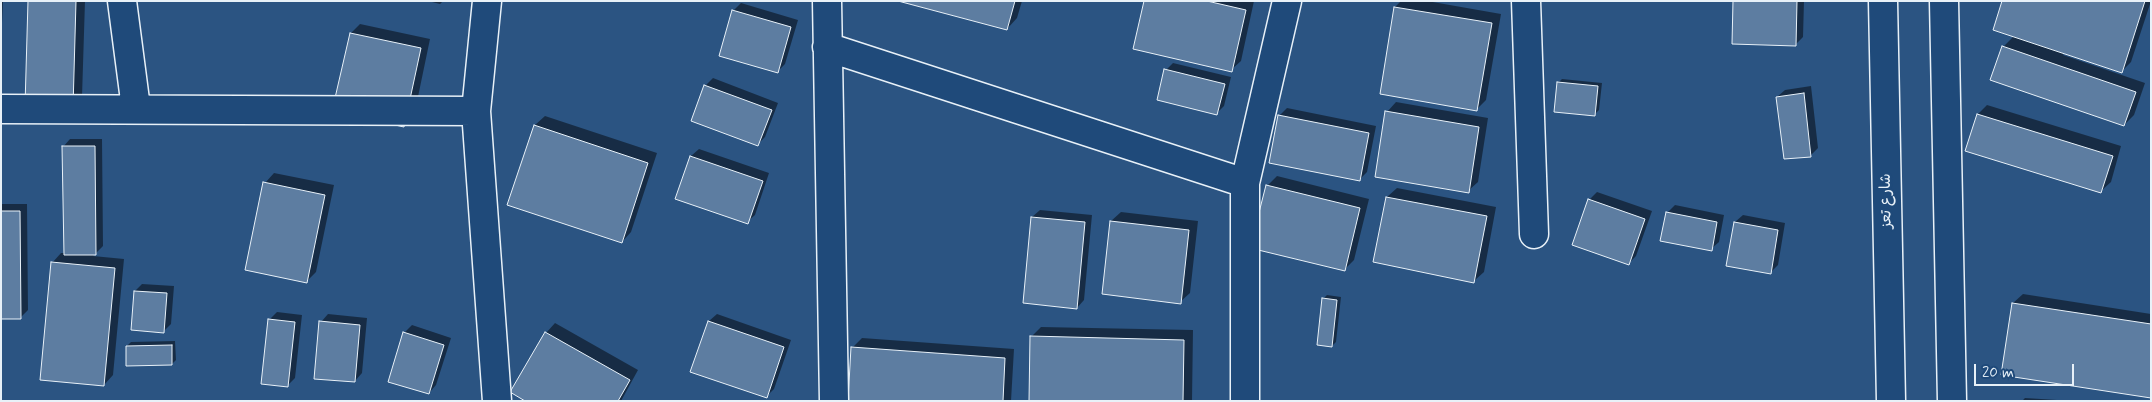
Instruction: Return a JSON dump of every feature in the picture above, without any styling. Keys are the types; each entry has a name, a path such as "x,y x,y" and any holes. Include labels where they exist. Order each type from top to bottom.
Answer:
{"main road":[{"path":"122,1 136,108"},
{"path":"487,1 476,111 497,401"},
{"path":"827,1 834,401"},
{"path":"1245,401 1245,183 1287,1"},
{"path":"1526,1 1534,234"},
{"name":"شارع تعز","path":"1883,1 1891,401"},
{"path":"1944,1 1952,401"},
{"path":"827,47 1245,183"},
{"path":"1,108 476,111"}],"building":[{"path":"28,1 76,1 73,108 25,106"},
{"path":"898,1 1015,1 1007,30"},
{"path":"1144,1 1207,1 1246,10 1232,72 1133,49"},
{"path":"1733,1 1797,1 1796,46 1732,44"},
{"path":"2002,1 2145,1 2122,73 1993,30"},
{"path":"1394,7 1492,23 1477,111 1380,94"},
{"path":"732,10 791,27 778,73 719,56"},
{"path":"350,33 421,48 404,127 332,111"},
{"path":"2002,46 2136,92 2124,126 1990,80"},
{"path":"1164,69 1225,84 1217,115 1157,100"},
{"path":"1557,82 1598,86 1595,116 1554,112"},
{"path":"704,85 772,110 758,146 691,121"},
{"path":"1804,93 1811,157 1784,159 1776,97"},
{"path":"1385,111 1479,127 1469,193 1375,177"},
{"path":"1977,114 2113,156 2101,193 1965,151"},
{"path":"1278,115 1369,133 1360,181 1269,163"},
{"path":"534,125 648,163 622,243 507,205"},
{"path":"62,146 95,146 96,255 64,255"},
{"path":"690,156 763,181 748,224 675,199"},
{"path":"263,182 325,195 307,283 245,270"},
{"path":"1266,185 1360,208 1345,271 1250,248"},
{"path":"1386,197 1487,216 1474,283 1373,262"},
{"path":"1588,199 1645,219 1629,265 1572,245"},
{"path":"1,211 20,211 21,319 1,319"},
{"path":"1666,212 1717,222 1712,251 1660,241"},
{"path":"1031,217 1085,222 1077,309 1023,303"},
{"path":"1110,221 1189,230 1181,304 1102,294"},
{"path":"1734,222 1778,230 1771,274 1726,266"},
{"path":"51,262 115,268 104,386 40,380"},
{"path":"134,291 167,293 164,333 131,330"},
{"path":"1322,298 1337,300 1332,347 1317,345"},
{"path":"2012,303 2151,324 2151,398 2001,375"},
{"path":"268,319 295,322 288,387 261,384"},
{"path":"319,321 360,325 355,382 314,379"},
{"path":"708,321 784,347 767,398 690,372"},
{"path":"403,332 444,345 429,394 388,382"},
{"path":"545,332 630,380 618,401 525,401 510,392"},
{"path":"1030,336 1184,340 1183,401 1029,401"},
{"path":"172,345 172,365 126,366 126,346"},
{"path":"851,347 1005,358 1003,401 848,401"}]}
